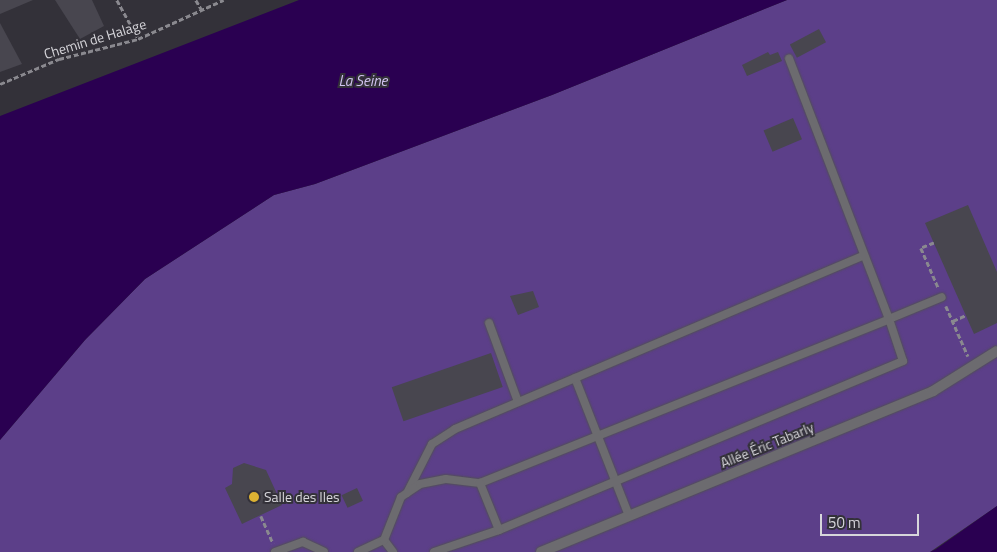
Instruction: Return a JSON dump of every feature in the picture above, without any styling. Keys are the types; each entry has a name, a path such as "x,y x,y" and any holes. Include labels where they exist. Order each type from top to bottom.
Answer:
{"street":[{"name":"Allée Éric Tabarly","path":"541,552 933,391 997,351"}],"lane":[{"path":"434,552 499,530 903,361 889,319 863,256 789,59"},
{"path":"384,540 390,517 407,493 432,444 455,429 863,256"},
{"path":"407,493 420,484 446,479 480,483 942,297"},
{"path":"488,323 518,402"},
{"path":"575,378 629,516"},
{"path":"480,483 499,530"},
{"path":"358,552 384,540"},
{"path":"384,540 393,552"},
{"path":"276,551 303,542 324,552"}],"path":[{"path":"118,0 138,39"},
{"path":"196,0 202,10"},
{"name":"Chemin de Halage","path":"0,84 59,59 138,39 223,0"},
{"path":"953,321 966,315"},
{"path":"261,516 276,551"}],"shaded area":[{"path":"787,0 997,0 997,506 930,552 0,552 0,440 85,340 145,279 274,195 315,184 552,95"}],"water":[{"name":"La Seine","path":"299,0 787,0 552,95 315,184 274,195 145,279 85,340 0,440 0,116"},
{"path":"997,506 997,552 930,552 936,549"}],"building":[{"path":"0,0 33,0 0,14"},
{"path":"55,0 92,0 104,26 80,39"},
{"path":"0,23 22,64 0,72"},
{"path":"819,29 826,42 797,58 790,44"},
{"path":"768,52 770,55 778,52 782,61 747,76 742,65"},
{"path":"793,118 802,139 773,152 764,131"},
{"path":"968,205 997,272 997,323 974,334 925,223"},
{"path":"533,291 539,307 518,315 510,296"},
{"path":"491,353 503,387 403,421 392,387"},
{"name":"Salle des Iles","path":"244,463 266,470 282,505 242,524 225,488 232,484 233,468"},
{"path":"357,488 363,501 348,508 342,495"}],"place":[{"name":"Salle des Iles","path":"254,497"}]}
